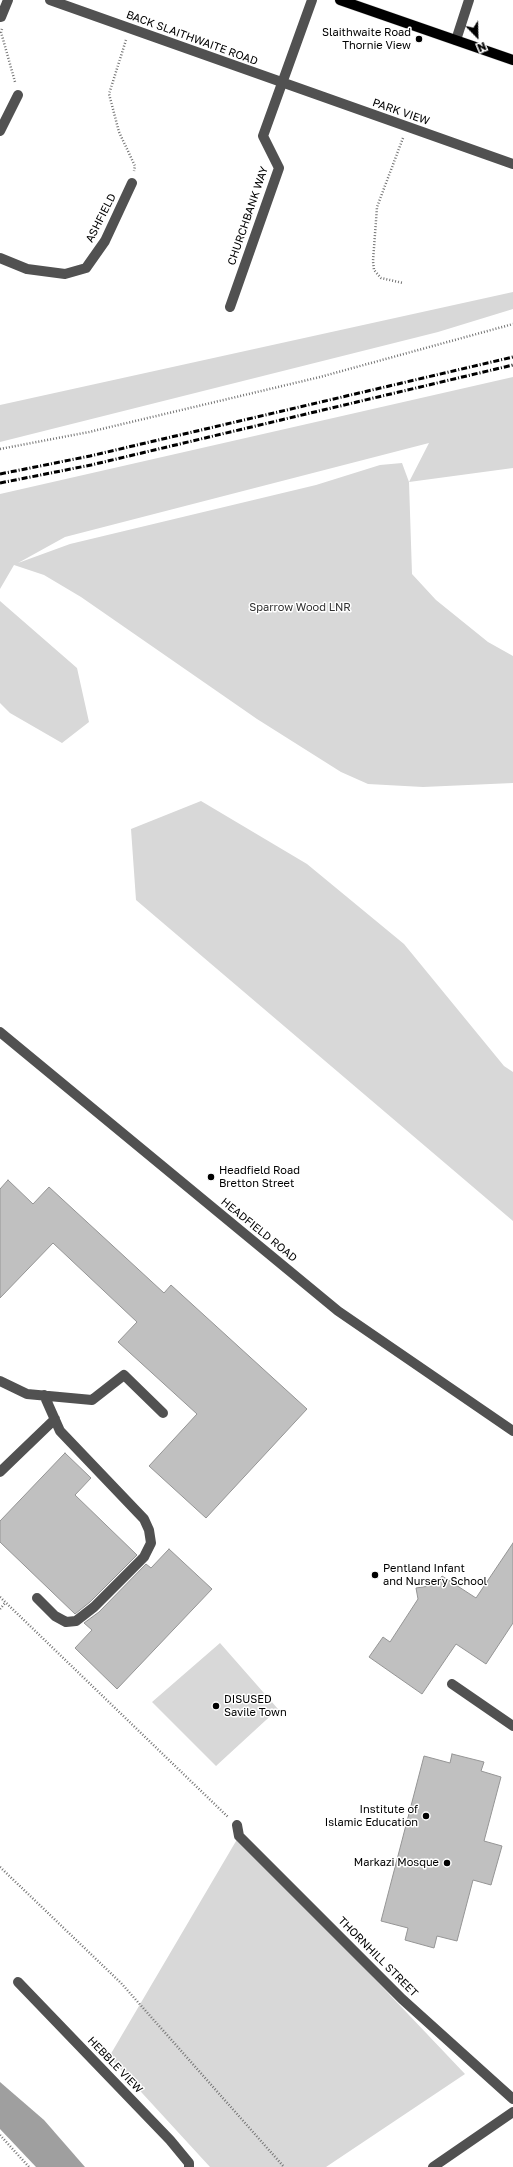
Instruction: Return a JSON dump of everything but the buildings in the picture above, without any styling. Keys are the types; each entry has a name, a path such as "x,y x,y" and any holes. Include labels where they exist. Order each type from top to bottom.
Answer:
{"main road":[{"path":"340,0 513,60"}],"street":[{"path":"0,17 8,0"},
{"name":"BACK SLAITHWAITE ROAD","path":"50,0 281,82"},
{"name":"CHURCHBANK WAY","path":"230,306 279,168 263,136 281,82 312,0"},
{"path":"456,40 469,0"},
{"name":"PARK VIEW","path":"281,82 513,164"},
{"path":"0,131 18,95"},
{"name":"ASHFIELD","path":"0,258 27,269 65,274 86,268 105,241 132,183"},
{"name":"HEADFIELD ROAD","path":"0,1032 338,1311 513,1431"},
{"path":"0,1381 27,1394 92,1400 124,1375 163,1413"},
{"path":"37,1598 55,1616 66,1622 76,1621 94,1607 144,1556 151,1543 149,1530 135,1508 60,1431 44,1395"},
{"path":"0,1472 55,1419"},
{"path":"452,1684 513,1726"},
{"name":"THORNHILL STREET","path":"237,1825 239,1836 402,1999 513,2099"},
{"name":"HEBBLE VIEW","path":"18,1982 170,2140 189,2163 189,2167"},
{"path":"433,2167 513,2112"}],"path":[{"path":"0,17 8,20 1,32 18,95"},
{"path":"130,28 109,94 119,132 135,166 132,183"},
{"path":"403,283 381,278 374,270 374,247 377,208 408,127"},
{"path":"0,448 89,432 320,377 513,324"},
{"path":"0,1597 237,1825"},
{"path":"0,1609 5,1603"},
{"path":"0,1867 121,1983 284,2167"},
{"path":"0,2135 29,2167"}],"green space":[{"path":"513,292 513,309 438,332 0,442 0,405"},
{"name":"Sparrow Wood LNR","path":"513,377 513,468 409,482 412,574 436,600 488,642 513,656 513,783 423,787 368,784 341,772 257,719 81,597 44,575 14,565 0,589 0,494","holes":["429,443 409,482 402,463 380,465 316,485 70,544 18,563 65,537"]},
{"path":"0,601 77,668 89,722 62,743 10,713 0,703"},
{"path":"201,801 307,864 404,944 504,1066 513,1072 513,1221 136,900 131,829"},
{"name":"DISUSED Savile Town","path":"220,1643 278,1709 216,1766 152,1702"},
{"path":"239,1836 465,2074 326,2167 210,2167 109,2057"}],"shaded area":[{"path":"0,2082 44,2120 85,2167 36,2167 0,2129"}],"railway":[{"path":"0,474 90,456 513,357"},
{"path":"0,483 91,465 513,365"}],"place":[{"name":"Slaithwaite Road Thornie View","path":"419,39"},
{"name":"Headfield Road Bretton Street","path":"211,1177"},
{"name":"Pentland Infant and Nursery School","path":"375,1575"},
{"name":"DISUSED Savile Town","path":"216,1706"},
{"name":"Institute of Islamic Education","path":"426,1816"},
{"name":"Markazi Mosque","path":"447,1863"}]}
